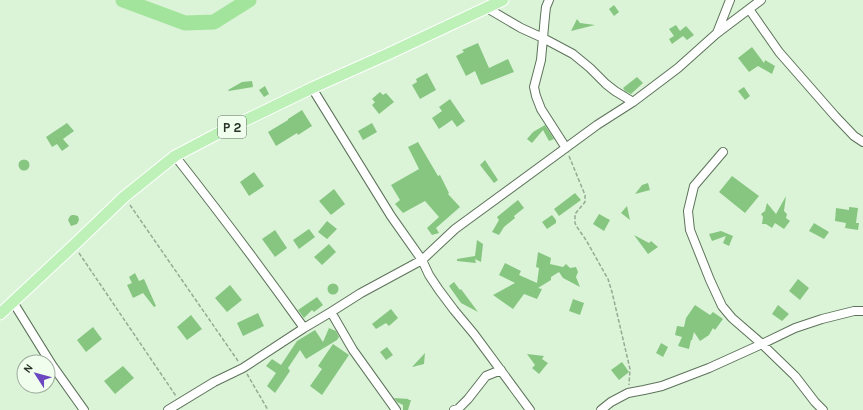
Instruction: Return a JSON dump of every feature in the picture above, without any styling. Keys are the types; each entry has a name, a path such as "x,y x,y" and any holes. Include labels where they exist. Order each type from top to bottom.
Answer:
{"main road":[{"name":"P 2","path":"0,314 124,197 175,156 214,135 312,88 503,0"}],"street":[{"path":"549,0 546,7 541,60 534,87 541,109 566,148"},
{"path":"716,34 730,0"},
{"path":"168,410 214,382 243,368 361,293 422,260 455,229 597,125 634,102 678,68 716,34 761,0"},
{"path":"487,8 521,28 573,54 606,84 634,102"},
{"path":"749,9 779,52 835,116 854,136 863,142"},
{"path":"312,88 392,216 422,260 429,275 439,290 474,334 530,410"},
{"path":"723,152 694,186 688,211 690,230 722,306 732,318 795,376 823,410"},
{"path":"175,156 227,221 304,328"},
{"path":"13,302 52,365 84,410"},
{"path":"601,410 628,392 662,386 709,368 795,328 822,319 854,311 863,311"},
{"path":"331,312 353,350 396,410"},
{"path":"454,410 468,399 486,376 501,370"}],"path":[{"path":"566,148 586,195 585,202 575,214 575,223 608,279 630,368 628,392"},
{"path":"124,197 243,368 268,410"},
{"path":"74,245 181,402"}],"building":[{"path":"614,5 619,12 614,16 609,9"},
{"path":"577,19 580,23 595,25 571,31"},
{"path":"676,25 680,31 686,26 694,35 687,40 683,36 672,44 669,39 674,36 669,29"},
{"path":"478,43 489,68 508,59 514,72 481,85 475,71 466,76 456,56 464,52 462,50"},
{"path":"752,47 764,63 765,60 775,66 772,74 758,66 749,72 738,58"},
{"path":"427,73 436,90 420,99 412,85 417,82 416,79"},
{"path":"637,77 643,83 631,94 625,91 623,88"},
{"path":"252,81 253,87 228,90 242,82"},
{"path":"265,86 269,94 264,97 259,90"},
{"path":"744,87 750,96 745,100 738,91"},
{"path":"380,92 383,95 386,93 394,102 379,114 372,105 375,102 372,99"},
{"path":"450,99 465,121 457,127 452,120 439,129 432,118 442,111 439,107"},
{"path":"302,110 312,126 276,146 268,132"},
{"path":"67,123 74,131 63,139 69,146 62,151 57,144 52,147 46,137"},
{"path":"372,123 377,132 363,140 358,131"},
{"path":"545,125 554,139 549,141 543,130 532,143 527,139 533,132"},
{"path":"418,142 438,176 440,175 449,193 448,194 460,207 436,228 439,233 432,235 427,228 439,217 425,201 403,213 395,204 400,200 391,185 419,169 408,147"},
{"path":"22,160 26,160 28,161 28,169 22,170 19,167 19,163"},
{"path":"485,160 498,180 494,183 480,165"},
{"path":"254,172 264,186 249,196 240,182"},
{"path":"732,176 759,196 745,213 719,192"},
{"path":"648,183 650,190 635,194 642,185"},
{"path":"334,189 345,204 331,215 319,201"},
{"path":"575,193 581,200 559,216 554,209"},
{"path":"786,196 784,211 787,214 786,218 790,221 784,229 775,223 772,228 766,224 762,224 763,217 761,214 765,211 767,203 776,214"},
{"path":"518,200 524,208 514,216 515,218 504,227 499,235 492,232 499,220 497,217"},
{"path":"627,206 630,220 621,213"},
{"path":"849,207 858,208 856,223 859,223 858,230 845,228 846,223 835,221 836,208 849,210"},
{"path":"599,214 610,220 604,231 593,224"},
{"path":"72,215 78,216 79,220 77,224 71,226 68,220"},
{"path":"552,215 556,220 556,223 547,229 542,222"},
{"path":"327,221 337,229 327,239 318,232"},
{"path":"814,223 829,232 824,239 809,231"},
{"path":"309,229 315,237 299,249 293,240"},
{"path":"275,230 287,248 275,257 262,239"},
{"path":"721,231 733,236 729,246 723,243 726,236 712,241 709,234"},
{"path":"634,235 649,243 651,241 658,247 648,254"},
{"path":"477,240 483,244 481,262 475,259 476,263 457,261 457,259 475,256"},
{"path":"329,244 336,252 322,265 314,257"},
{"path":"538,252 551,258 550,264 563,267 566,264 570,268 576,267 578,272 576,277 580,287 563,278 559,272 551,277 551,280 538,288 542,289 537,299 524,294 513,309 493,295 515,283 499,275 505,263 521,271 519,275 537,283 539,268 536,267"},
{"path":"135,273 139,281 144,279 156,306 154,307 143,293 133,298 127,285 132,283 129,277"},
{"path":"798,279 809,288 800,300 789,291"},
{"path":"454,282 478,312 461,303 449,286"},
{"path":"331,284 335,284 337,285 337,293 331,294 328,291 328,287"},
{"path":"230,285 242,300 227,312 215,298"},
{"path":"317,297 323,305 314,312 312,310 304,318 298,310"},
{"path":"573,299 584,303 580,315 569,311"},
{"path":"695,305 710,315 713,312 723,319 715,330 713,328 709,335 700,341 694,332 689,349 678,346 682,337 675,335 677,326 684,327 686,318"},
{"path":"778,305 789,314 782,321 772,314"},
{"path":"391,309 398,318 389,326 386,323 376,329 372,324"},
{"path":"258,313 264,326 243,336 237,323"},
{"path":"191,315 202,329 187,340 177,327"},
{"path":"93,327 102,339 86,352 77,340"},
{"path":"329,328 336,331 339,337 337,340 306,359 300,350 288,368 290,371 275,393 267,386 276,373 266,366 272,359 281,365 297,341 315,330 323,342"},
{"path":"661,343 668,347 663,357 656,353"},
{"path":"333,344 349,355 322,395 310,386 322,369 318,366"},
{"path":"387,347 393,355 386,360 380,352"},
{"path":"425,353 424,364 412,367"},
{"path":"527,354 544,356 542,359 548,363 539,374 532,368 535,365"},
{"path":"622,362 629,372 619,380 611,370"},
{"path":"123,366 134,378 115,394 104,381"},
{"path":"394,398 411,400 408,410 403,410 403,405 397,402"}],"waterway":[{"path":"123,0 185,23 214,22 249,0"}]}
